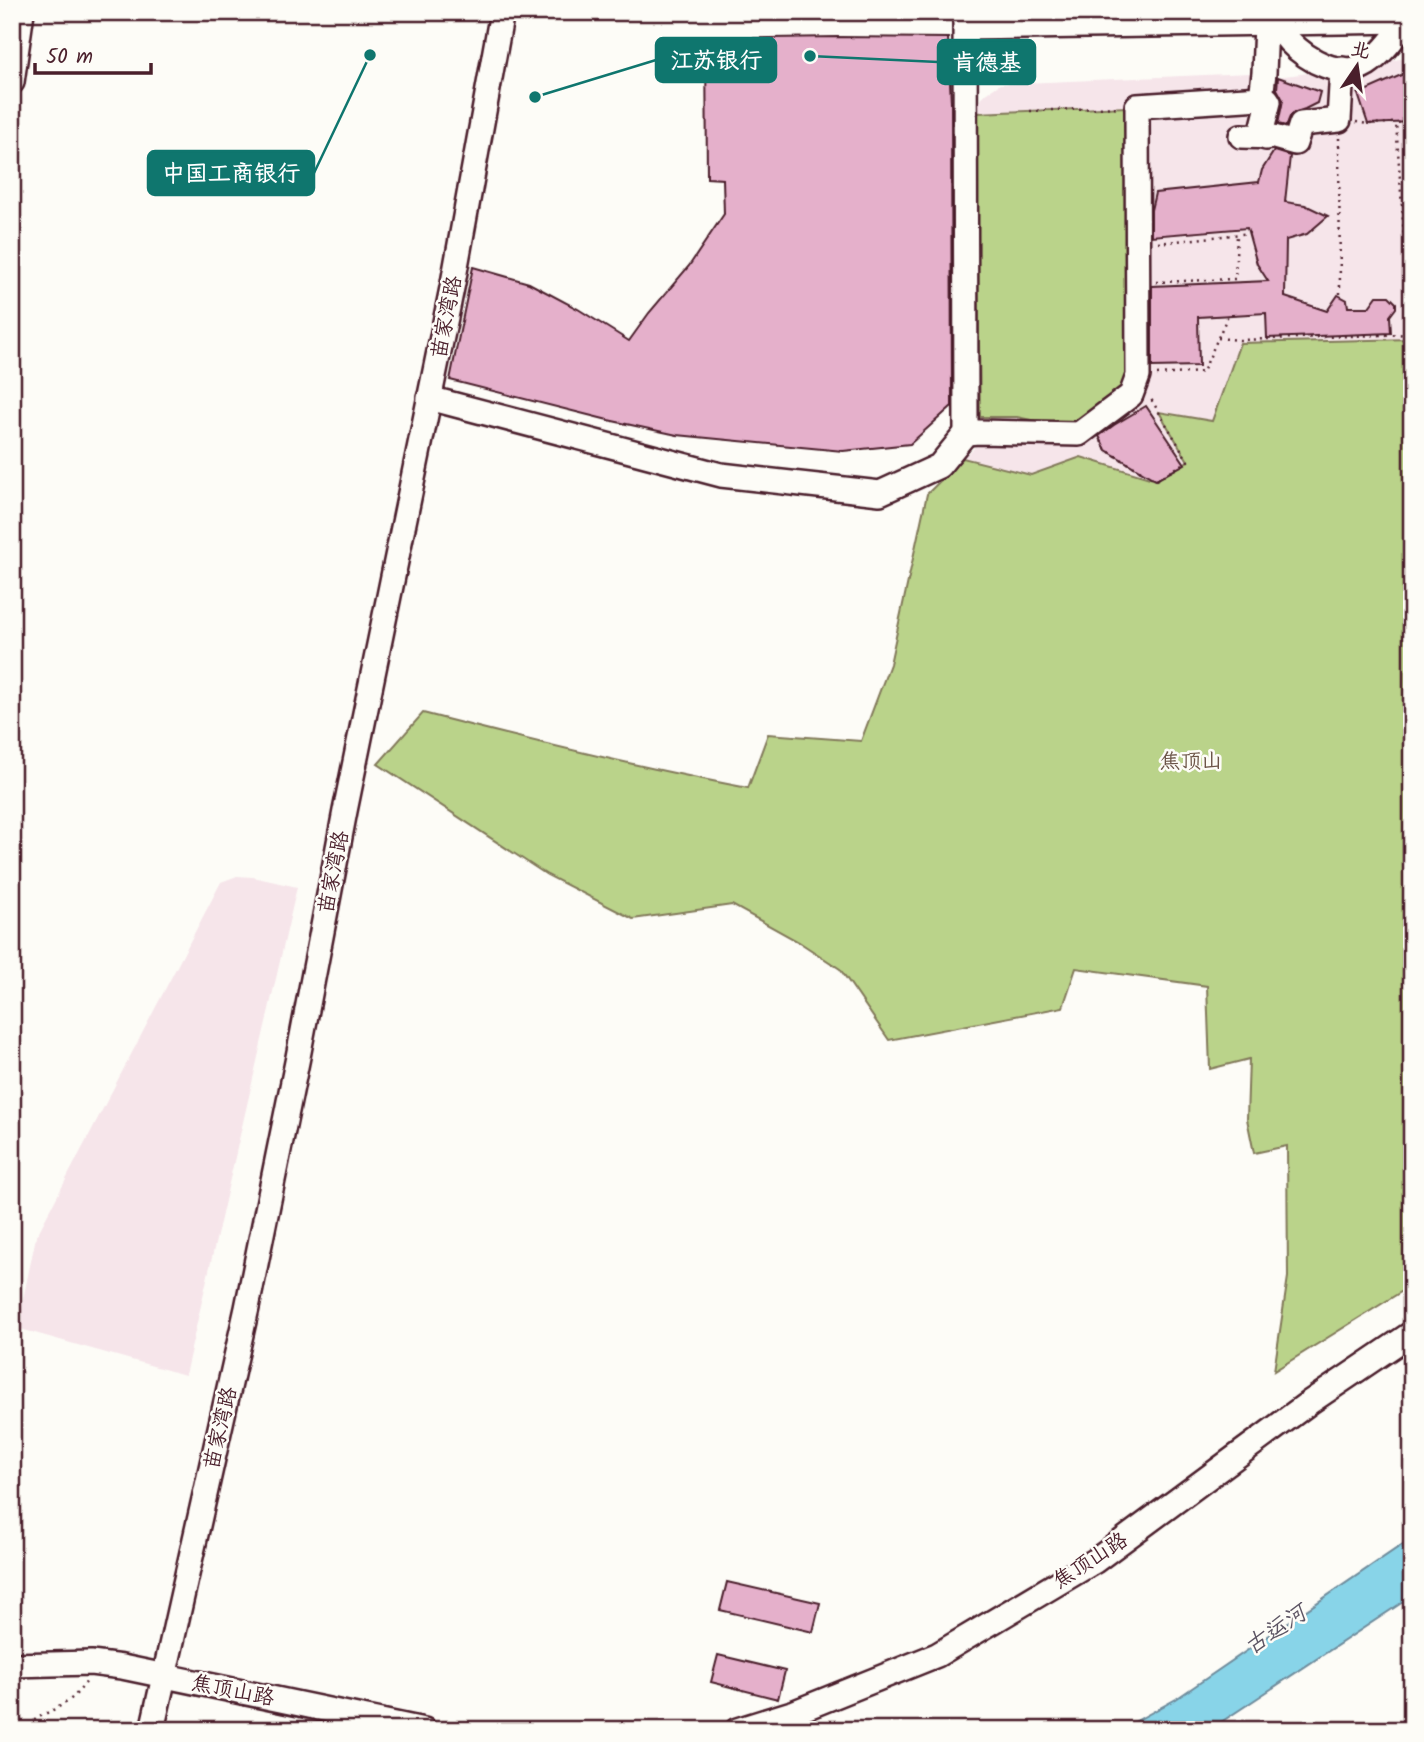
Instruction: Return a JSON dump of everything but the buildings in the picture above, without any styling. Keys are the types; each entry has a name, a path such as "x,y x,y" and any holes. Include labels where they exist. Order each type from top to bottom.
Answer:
{"street":[{"path":"12,82 22,12"},
{"name":"苗家湾路","path":"152,1730 250,1295 453,283 502,12"},
{"path":"973,433 965,20 1271,24 1409,18"},
{"path":"1271,24 1306,55 1333,68 1350,69 1365,66 1409,18"},
{"path":"1261,98 1271,24"},
{"path":"1241,136 1274,137 1295,143 1301,124 1339,120 1342,69"},
{"path":"429,398 721,475 880,493 939,466 973,433 1079,435 1131,395 1138,376 1137,106 1268,99 1269,107 1262,126 1266,138"},
{"name":"焦顶山路","path":"737,1730 795,1712 937,1655 1095,1560 1310,1402 1412,1333"},
{"name":"焦顶山路","path":"12,1665 90,1663 122,1667 424,1730"}],"path":[{"path":"1409,83 1412,114"},
{"path":"1030,111 1137,106"},
{"path":"1340,296 1339,120 1368,124 1412,122"},
{"path":"1218,338 1240,340 1411,334 1396,123"},
{"path":"1137,245 1250,233"},
{"path":"1137,282 1235,279 1237,235"},
{"path":"1093,424 1106,450 1156,480 1188,461 1138,376 1203,372 1228,315"},
{"path":"23,1730 77,1693 100,1664"}],"shaded area":[{"path":"1412,57 1412,339 1240,343 1212,421 1159,412 1188,461 1156,480 1081,457 1031,475 927,494 979,443 976,113 981,97 1000,84 1250,73 1276,77"},
{"path":"237,876 297,887 185,1375 17,1328 36,1237 221,882"}],"green space":[{"path":"1127,107 1128,380 1119,393 1090,420 1055,425 1017,417 980,417 976,113"},
{"name":"焦顶山","path":"1412,339 1412,1285 1274,1371 1288,1277 1287,1146 1254,1153 1247,1119 1249,1059 1210,1069 1207,986 1076,968 1063,1007 889,1040 840,969 799,942 732,905 633,919 547,875 378,764 423,713 585,753 748,788 768,734 861,741 890,664 927,494 963,458 1031,475 1081,457 1156,480 1188,461 1159,412 1212,421 1240,343"}],"water":[{"path":"1412,1538 1412,1596 1209,1730 1120,1730 1176,1699"}],"place":[{"name":"中国工商银行","path":"370,55"},
{"name":"肯德基","path":"810,56"},
{"name":"江苏银行","path":"535,97"}],"water label":[{"name":"古运河","path":"1275,1629"}]}
